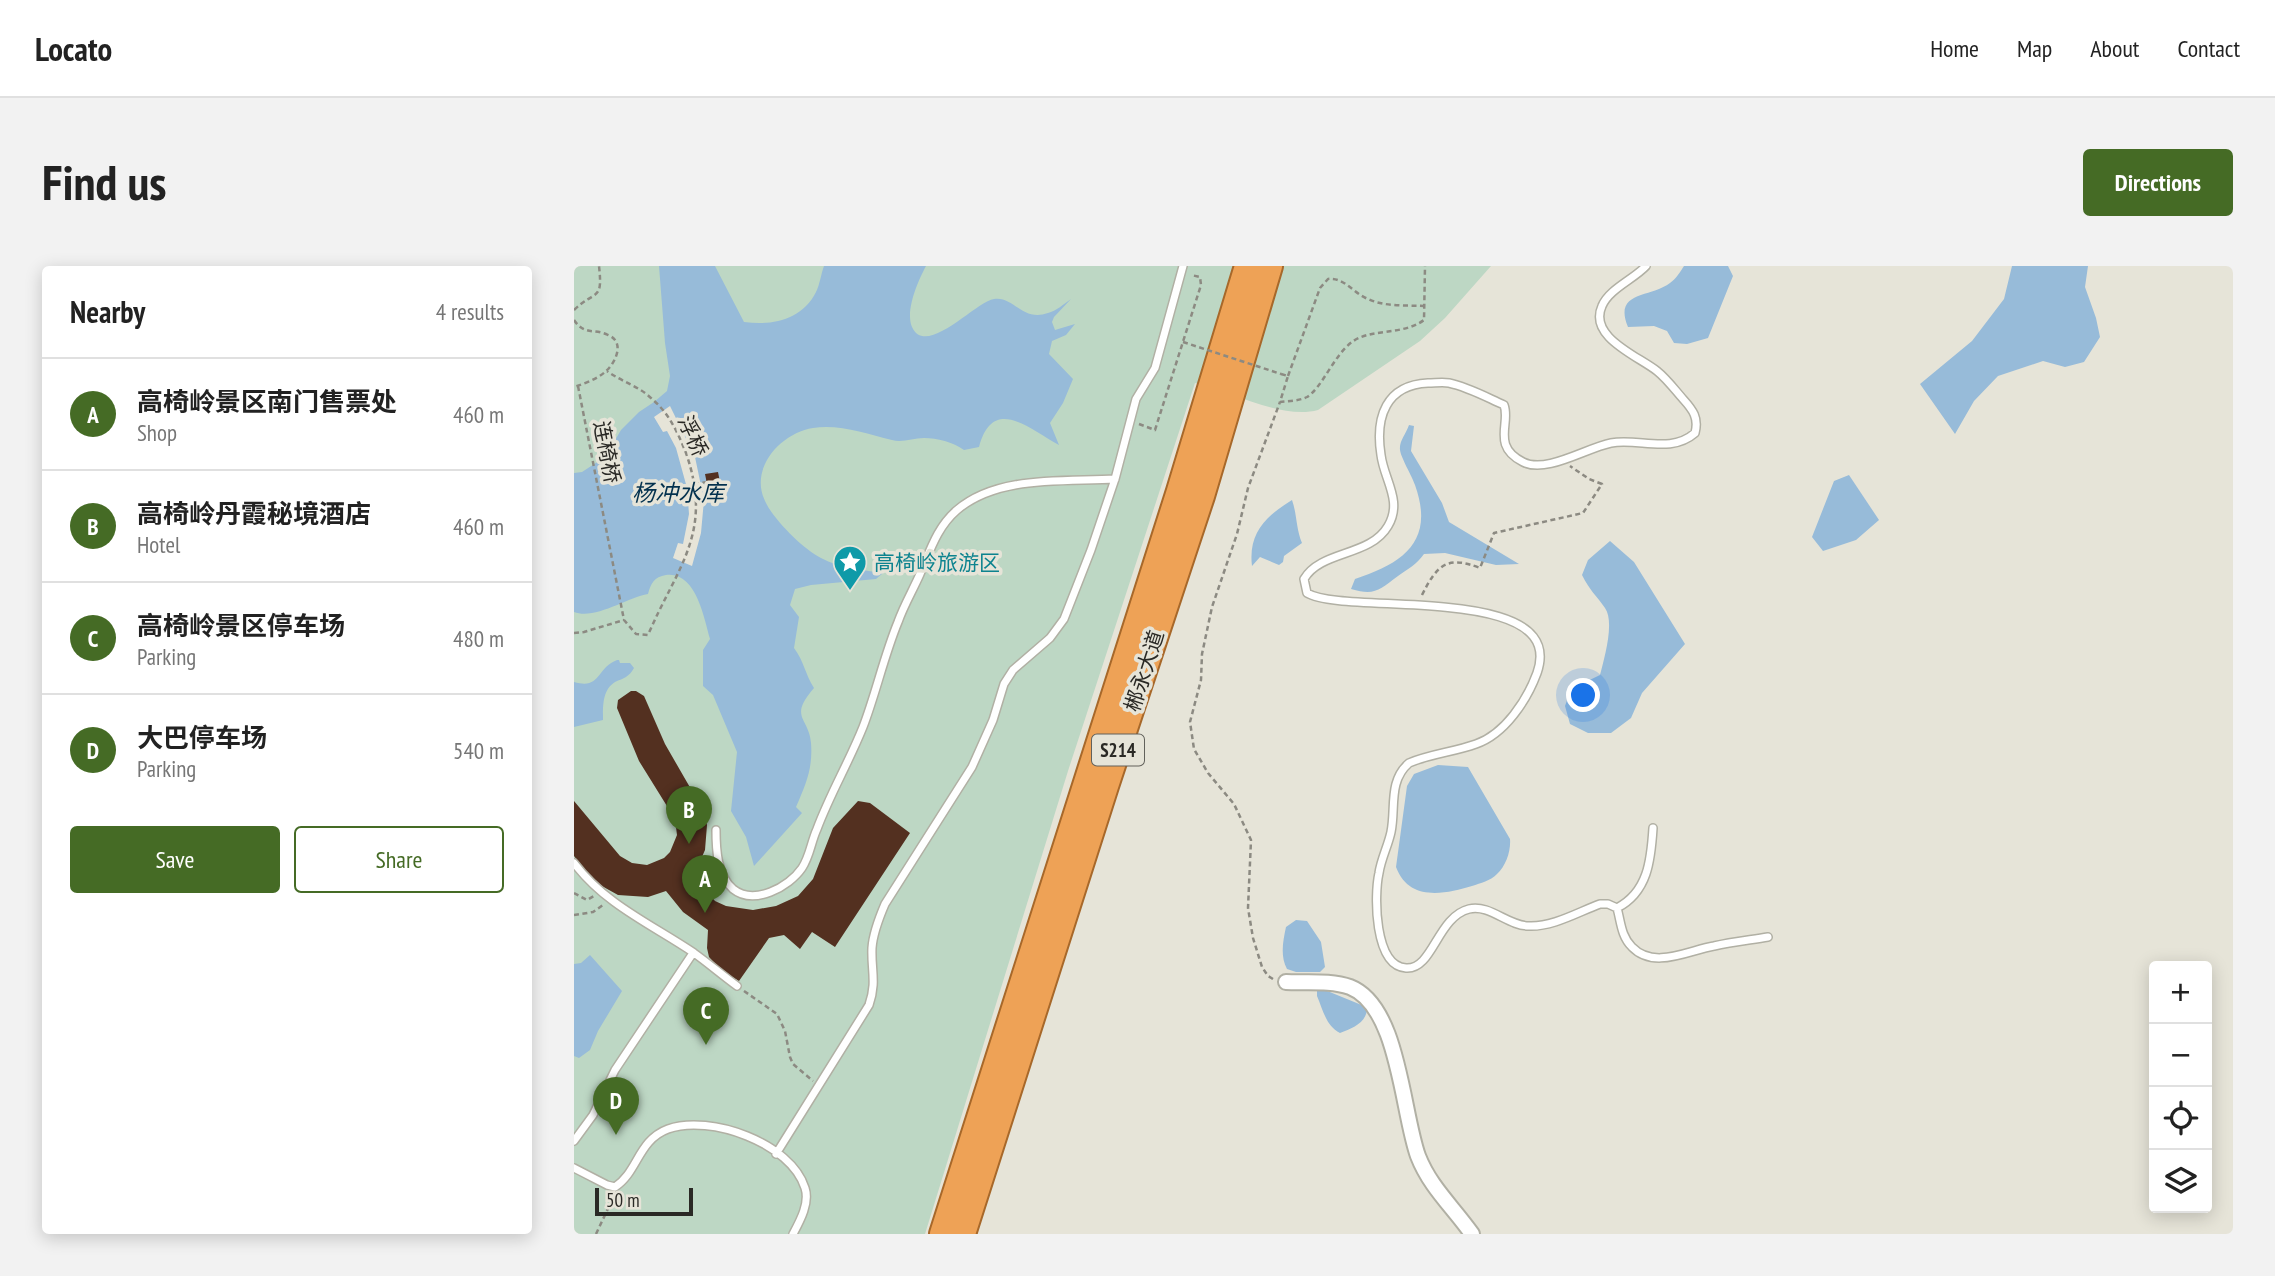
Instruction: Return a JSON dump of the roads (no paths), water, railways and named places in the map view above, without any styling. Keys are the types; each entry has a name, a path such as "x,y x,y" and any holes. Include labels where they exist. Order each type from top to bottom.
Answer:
{"highway":[{"name":"郴永大道","path":"957,1231 1247,266"},
{"name":"郴永大道","path":"957,1231 1202,496 1270,266"}],"street":[{"path":"1286,982 1349,987 1362,993 1373,1005 1381,1019 1398,1068 1418,1156 1430,1183 1472,1234"}],"lane":[{"path":"1617,908 1608,904 1600,905 1543,926 1512,923 1481,908 1468,909 1454,916 1417,966 1398,966 1384,950 1379,934 1377,909 1378,875 1391,830 1393,796 1401,770 1417,759 1473,745 1492,735 1511,716 1531,687 1540,658 1532,634 1524,626 1461,609 1418,604 1325,600 1307,593 1304,579 1314,568 1380,536 1390,523 1394,496 1381,458 1379,442 1385,408 1393,395 1414,384 1446,382 1504,405 1505,443 1523,462 1546,465 1614,443 1669,444 1688,439 1695,433 1696,418 1678,393 1658,373 1613,341 1602,327 1600,313 1606,298 1646,266"},
{"path":"776,1154 869,1005 874,991 874,939 878,920 972,768 993,720 1004,684 1013,670 1050,638 1064,619 1115,479 1136,399 1155,368 1183,269"},
{"path":"716,830 718,859 726,880 739,893 761,894 794,879 807,860 816,831 861,731 898,621 930,548 944,524 955,511 968,502 999,489 1029,484 1115,479"},
{"path":"1617,908 1638,893 1651,856 1653,828"},
{"path":"574,863 600,892 631,915 693,953 737,986"},
{"path":"1617,908 1625,938 1634,950 1649,957 1682,955 1712,946 1768,937"},
{"path":"574,1141 593,1115 615,1070 693,953"},
{"path":"574,1168 607,1185 619,1185 643,1148 656,1135 670,1128 698,1124 723,1127 748,1136 792,1167 806,1190 806,1204 793,1234"}],"water":[{"name":"杨冲水库","path":"659,266 715,266 744,322 775,322 803,309 819,286 824,266 926,266 916,288 910,313 912,327 919,335 939,333 994,299 1007,301 1025,312 1039,315 1054,311 1071,299 1052,322 1055,330 1075,324 1066,335 1052,341 1049,354 1073,379 1063,403 1050,423 1059,445 1024,424 1002,419 993,422 985,431 979,447 964,450 934,439 896,441 853,430 823,427 801,431 771,454 761,476 761,489 769,508 789,533 814,554 828,561 883,573 876,579 795,589 790,605 799,617 794,648 814,688 806,698 801,712 811,743 810,768 796,807 802,813 754,866 746,837 731,811 737,752 713,695 703,686 703,650 710,639 692,588 685,580 666,575 654,581 648,594 601,611 582,614 574,612 574,473 582,472 605,457 621,430 667,391 670,376"},
{"path":"1684,266 1728,266 1733,276 1708,338 1687,344 1674,343 1667,331 1654,326 1628,327 1625,307 1629,301 1670,283"},
{"path":"2012,266 2088,266 2085,287 2100,337 2084,362 2065,367 2043,361 1998,376 1974,401 1955,434 1920,384 1972,341 2004,299"},
{"path":"1409,425 1414,426 1411,451 1442,503 1449,522 1519,564 1496,565 1445,553 1424,554 1381,588 1371,592 1351,589 1355,579 1401,557 1418,535 1420,504 1400,450"},
{"path":"1849,475 1879,520 1856,540 1823,551 1812,537 1834,481"},
{"path":"1292,500 1302,543 1284,556 1279,565 1260,557 1252,566 1256,535 1274,512"},
{"path":"1610,541 1634,562 1685,644 1642,693 1631,718 1611,733 1588,733 1570,724 1565,706 1571,689 1600,675 1608,641 1608,614 1582,575 1588,560"},
{"path":"617,660 620,663 630,663 634,668 608,689 604,699 603,720 574,727 574,682 583,684 594,681 605,668"},
{"path":"1438,765 1468,767 1510,839 1510,844 1505,863 1491,878 1462,889 1429,893 1410,886 1396,867 1407,786 1414,774"},
{"path":"1296,920 1307,921 1321,942 1325,967 1320,972 1296,972 1287,969 1283,954 1286,927"},
{"path":"590,955 622,991 590,1050 579,1058 574,1056 574,964 581,963"},
{"path":"1320,988 1364,1006 1367,1010 1364,1019 1340,1033 1335,1030 1317,996"}],"place":[{"name":"高椅岭旅游区","path":"850,592"},
{"name":"高椅岭丹霞秘境酒店","path":"689,844"},
{"name":"高椅岭景区南门售票处","path":"705,913"},
{"name":"高椅岭景区停车场","path":"706,1045"},
{"name":"大巴停车场","path":"616,1135"}]}
